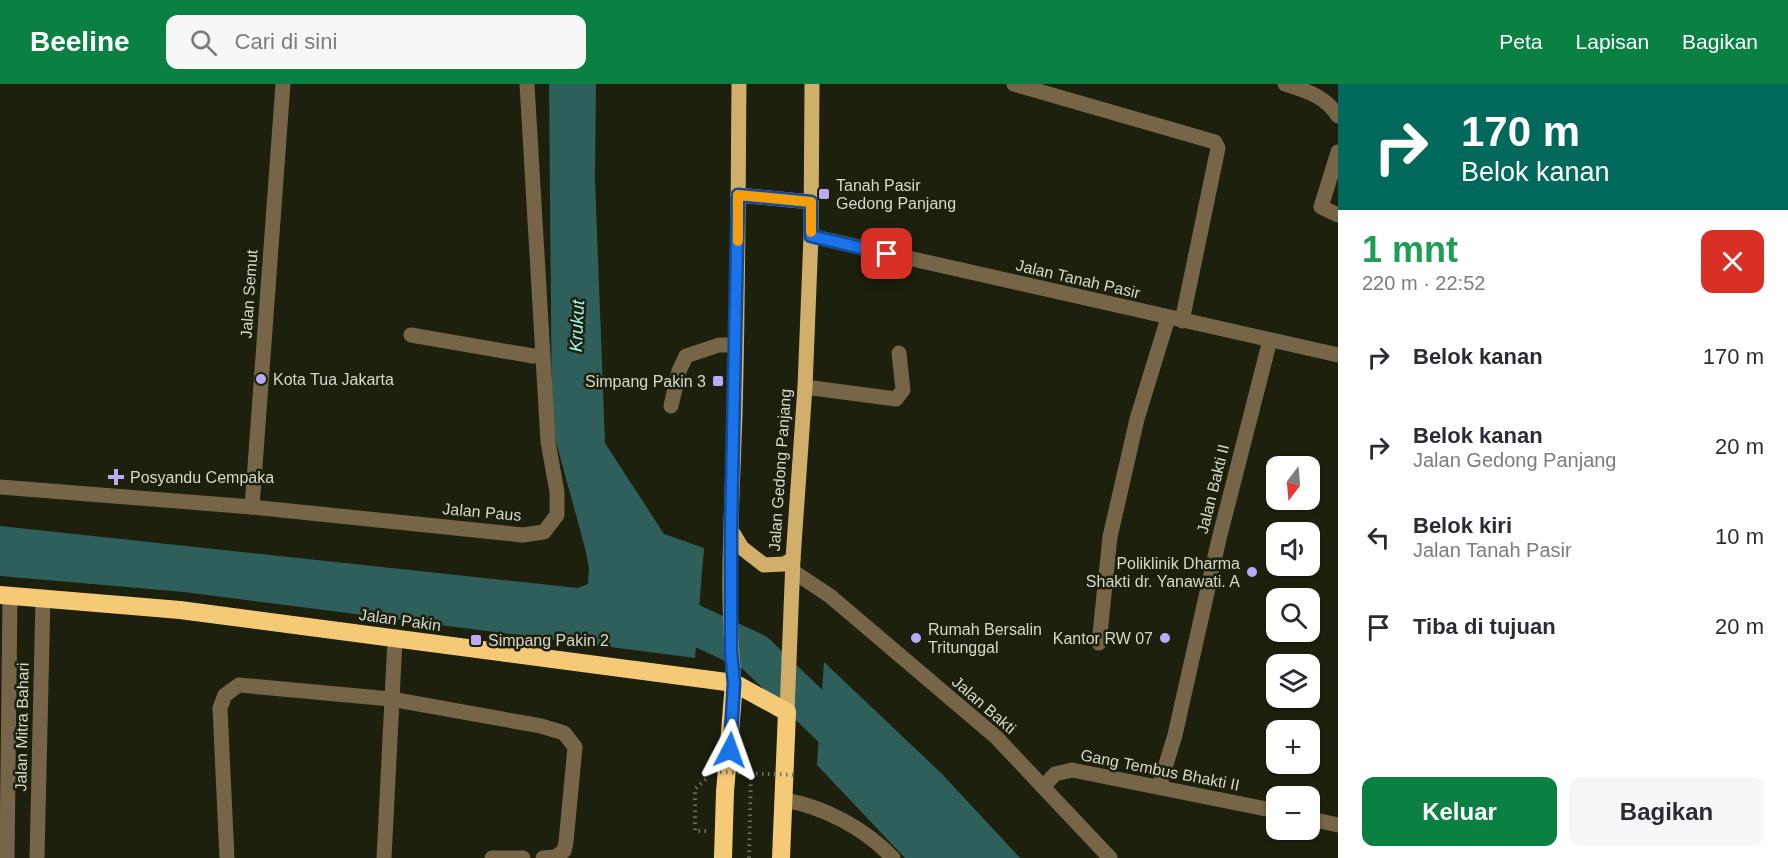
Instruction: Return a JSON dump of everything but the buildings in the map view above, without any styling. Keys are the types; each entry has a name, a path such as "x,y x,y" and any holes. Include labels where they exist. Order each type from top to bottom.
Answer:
{"highway":[{"name":"Jalan Pakin","path":"5,595 180,610 734,683 787,705"},
{"path":"723,858 734,683"},
{"name":"Jalan Gedong Panjang","path":"781,858 787,705"}],"main road":[{"path":"734,683 731,651 731,530 739,84"},
{"name":"Jalan Gedong Panjang","path":"787,705 806,387 811,236 812,84"},
{"path":"738,195 811,202"},
{"path":"731,530 742,548 764,565 794,565"}],"street":[{"name":"Jalan Semut","path":"252,507 283,84"},
{"name":"Jalan Paus","path":"0,487 252,507 523,535 544,532 557,515 557,504 548,442 527,84"},
{"path":"1014,84 1215,142 1218,148 1175,319 1137,419 1110,537 1100,643"},
{"path":"1286,84 1312,93 1329,103 1338,116"},
{"path":"1338,152 1321,207 1338,215"},
{"name":"Jalan Tanah Pasir","path":"811,236 1338,355"},
{"path":"411,335 533,356 542,355"},
{"name":"Jalan Bakti II","path":"1159,788 1175,735 1219,539 1270,340"},
{"path":"671,406 679,371 686,356 719,345 736,345"},
{"path":"806,387 896,399 903,390 899,353"},
{"name":"Jalan Bakti","path":"794,565 996,737 1110,858"},
{"name":"Jalan Mitra Bahari","path":"5,595 7,858"},
{"name":"Jalan Mitra Bahari","path":"37,858 43,597"},
{"path":"384,858 395,640"},
{"path":"227,858 220,708 225,695 238,685 391,699 541,726 564,734 575,747 566,842 564,851 555,857 543,858"},
{"name":"Gang Tembus Bhakti II","path":"1043,787 1054,774 1072,770 1266,809"},
{"path":"784,800 809,806 864,831 893,858"},
{"path":"1320,821 1338,825"},
{"path":"492,858 523,858"}],"path":[{"path":"720,772 796,775"},
{"path":"749,858 751,773"},
{"path":"708,777 696,789 695,831 724,830"}],"water":[{"name":"Krukut","path":"549,84 596,84 595,179 605,443 664,534 704,548 695,658 184,592 0,576 0,526 578,588 588,584 589,568 585,548 552,427"},
{"path":"824,662 942,774 1020,858 905,858 817,765"}],"waterway":[{"path":"645,614 676,616 755,653 860,754"}],"slow traffic":[{"path":"738,241 738,195 811,202 811,232"}],"place":[{"name":"Tanah Pasir Gedong Panjang","path":"824,194"},
{"name":"Kota Tua Jakarta","path":"261,379"},
{"name":"Simpang Pakin 3","path":"718,381"},
{"name":"Posyandu Cempaka","path":"116,477"},
{"name":"Poliklinik Dharma Shakti dr. Yanawati. A","path":"1252,572"},
{"name":"Rumah Bersalin Tritunggal","path":"916,638"},
{"name":"Kantor RW 07","path":"1165,638"},
{"name":"Simpang Pakin 2","path":"476,640"}],"route":[{"path":"730,750 734,683 731,651 731,530 738,195 811,202 811,236 887,254"}]}
